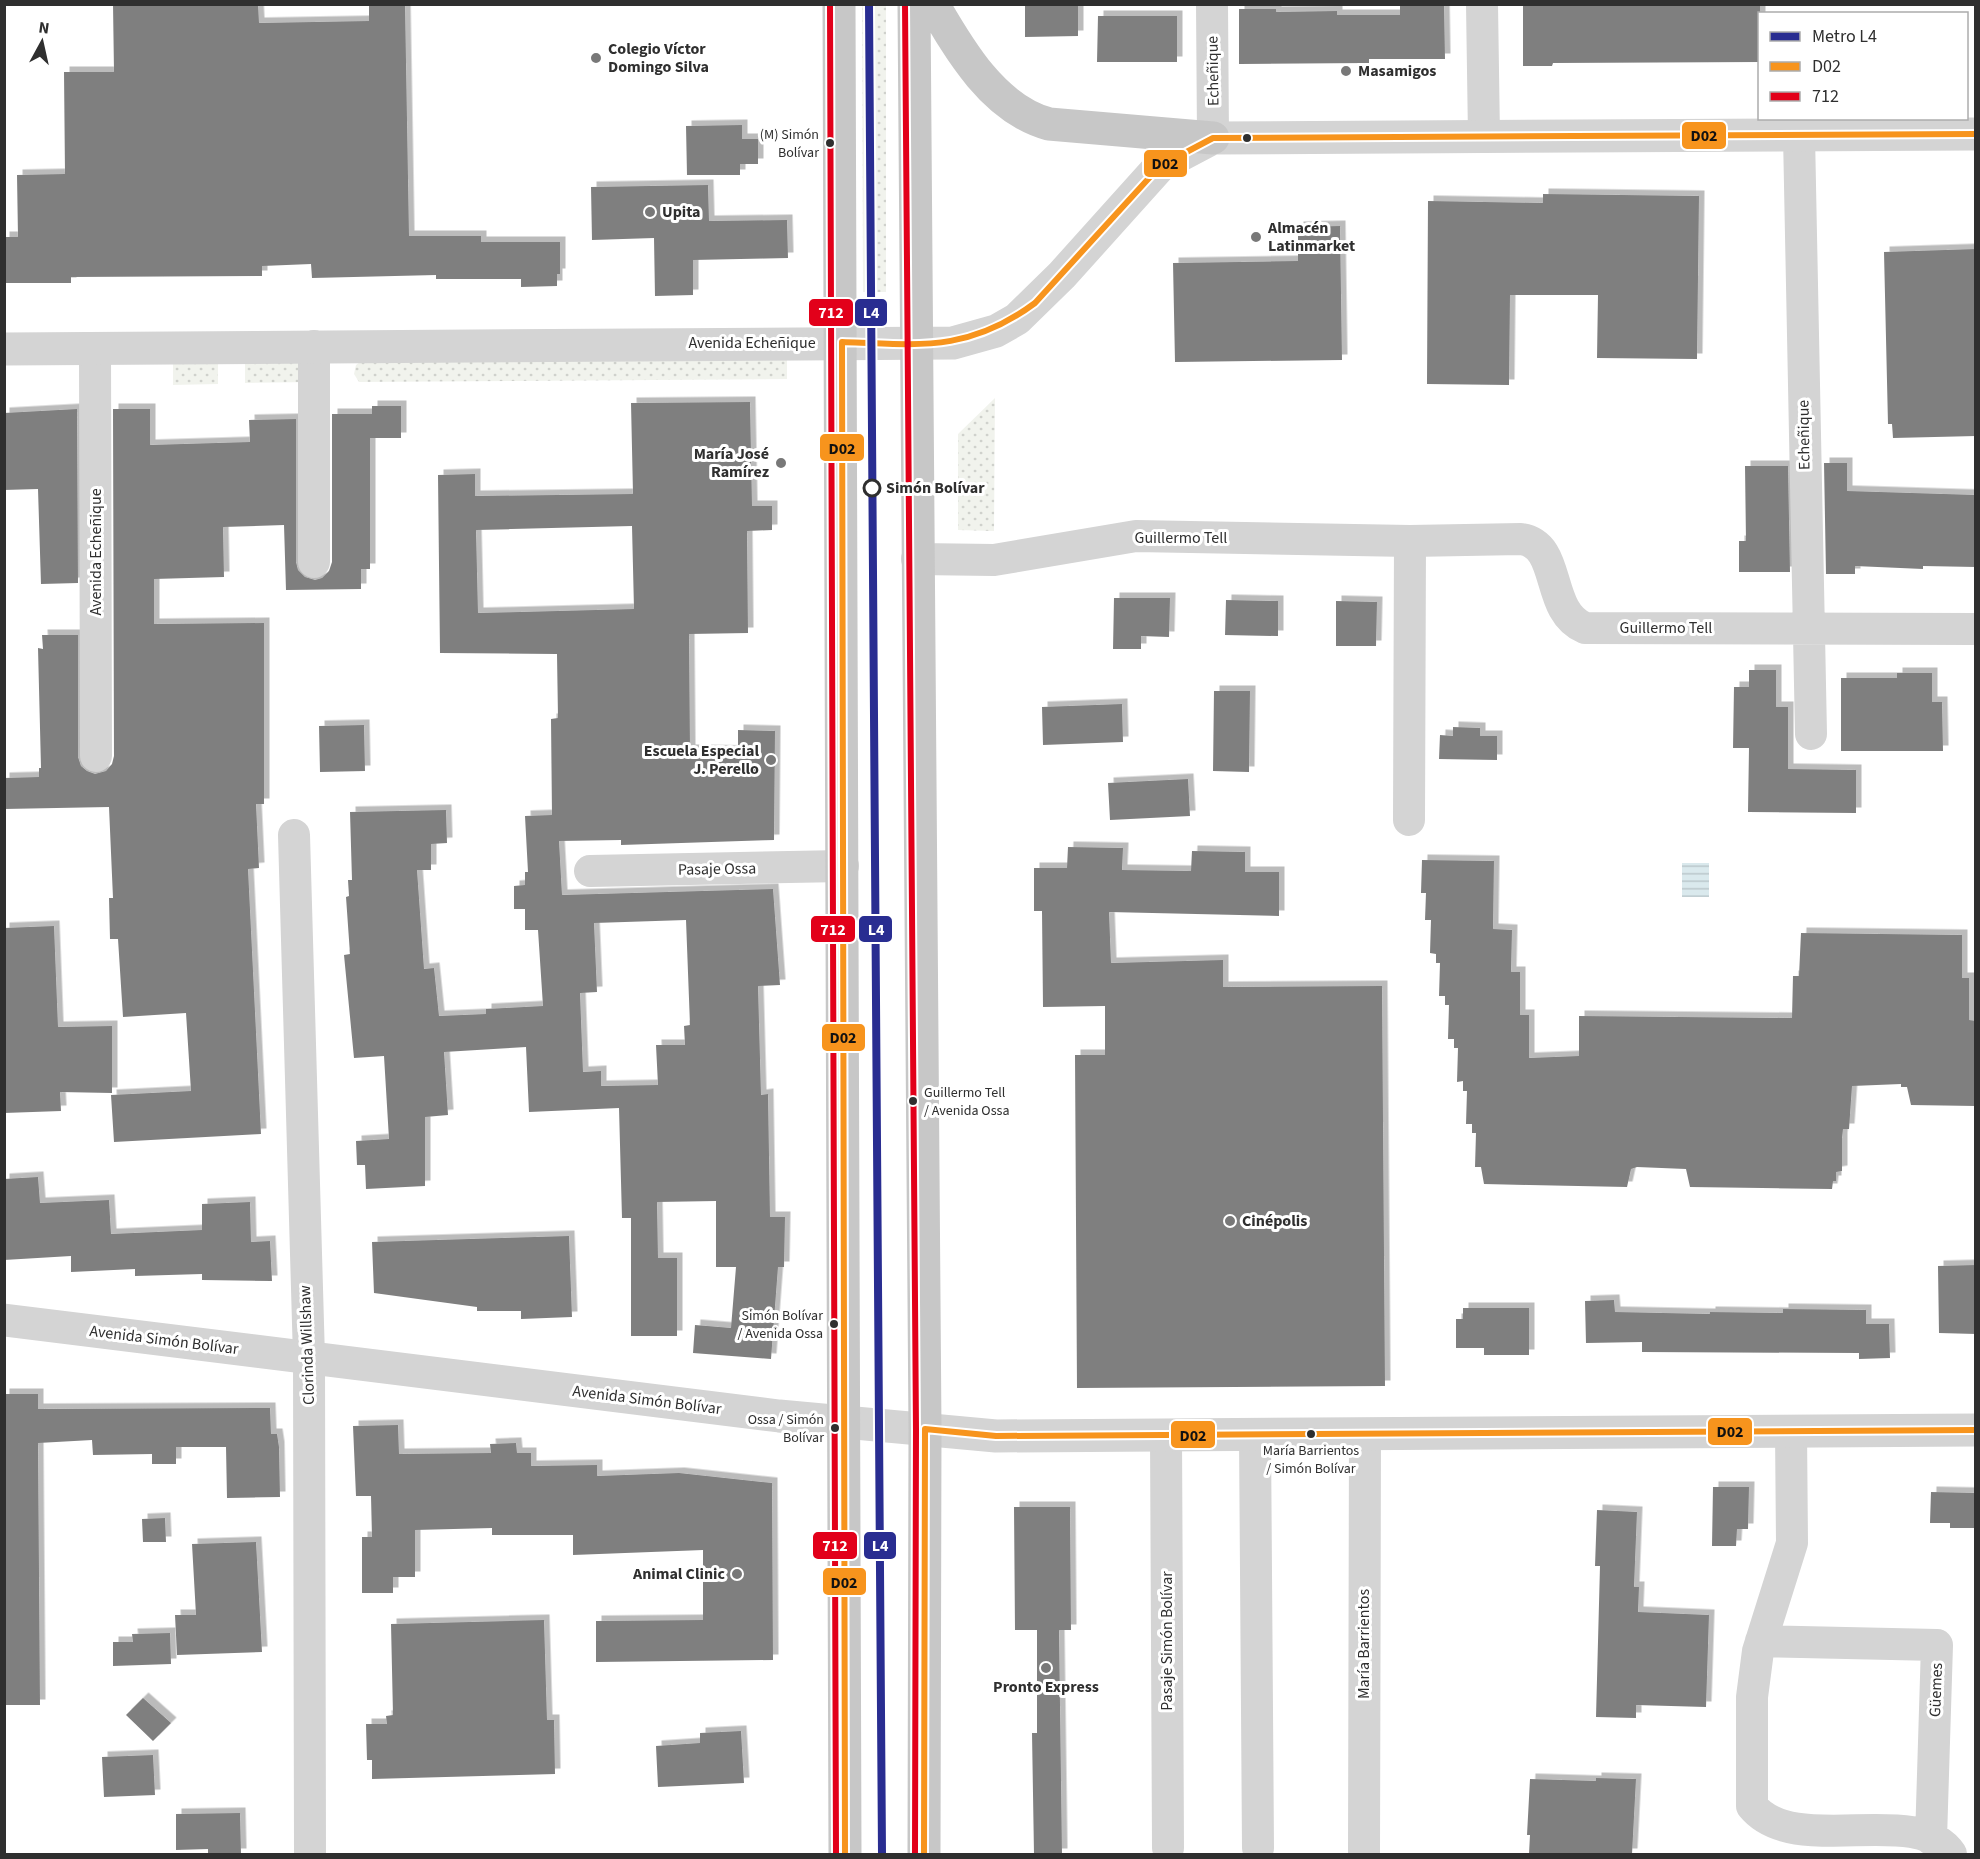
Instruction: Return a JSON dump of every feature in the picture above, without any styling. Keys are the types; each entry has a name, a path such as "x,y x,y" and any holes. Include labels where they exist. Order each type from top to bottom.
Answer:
{"main road":[{"path":"839,4 842,342 845,1854"},
{"path":"914,4 925,1429 924,1854"},
{"path":"933,4 988,86 1015,110 1033,119 1049,124 1213,138"}],"street":[{"name":"Echeñique","path":"1212,4 1213,138"},
{"path":"1482,4 1484,137"},
{"name":"Avenida Echeñique","path":"4,349 842,342 918,344 973,339 996,331 1017,319 1062,275 1160,166 1213,138 1976,134"},
{"name":"Echeñique","path":"1799,135 1807,628 1811,734"},
{"path":"314,346 314,562"},
{"name":"Avenida Echeñique","path":"95,348 96,756"},
{"name":"Guillermo Tell","path":"917,559 994,560 1136,536 1529,541 1542,551 1546,559 1563,612 1570,620 1585,628 1976,629"},
{"path":"1409,820 1410,541"},
{"name":"Clorinda Willshaw","path":"294,835 309,1358 310,1854"},
{"name":"Pasaje Ossa","path":"590,871 843,866"},
{"name":"Avenida Simón Bolívar","path":"4,1320 779,1416 996,1436 1976,1430"},
{"name":"Güemes","path":"1761,1641 1937,1645 1941,1847 1906,1834 1800,1835 1774,1827 1760,1818 1752,1806 1752,1697 1761,1641 1792,1543 1791,1431"},
{"name":"María Barrientos","path":"1364,1854 1365,1434"},
{"name":"Pasaje Simón Bolívar","path":"1166,1435 1168,1848"},
{"path":"1255,1435 1258,1848"}],"shaded area":[{"path":"862,5 886,5 886,292 863,292"},
{"path":"787,358 787,379 359,382 354,374 356,365 364,359"},
{"path":"309,362 310,382 245,383 245,363"},
{"path":"173,364 218,364 218,384 173,385"},
{"path":"995,398 994,531 958,530 958,434"},
{"path":"1682,863 1709,863 1709,897 1682,897"}],"building":[{"path":"113,4 258,4 259,23 369,21 369,4 405,4 409,236 481,236 481,242 560,242 560,274 557,274 557,286 521,287 521,279 436,279 436,275 312,278 311,264 262,266 262,276 71,277 71,283 4,283 4,237 18,237 17,175 65,174 64,72 114,72"},
{"path":"1025,4 1078,4 1078,36 1025,37"},
{"path":"1400,4 1444,4 1445,59 1369,59 1369,63 1239,64 1239,9 1276,9 1276,12 1337,11 1337,15 1400,15"},
{"path":"1523,4 1760,4 1758,62 1553,63 1552,66 1523,66"},
{"path":"1098,16 1177,16 1177,62 1097,62"},
{"path":"742,125 742,139 758,139 758,164 740,164 740,175 687,175 686,126"},
{"path":"708,185 709,221 787,220 788,258 693,260 693,295 655,296 654,238 592,240 591,187"},
{"path":"1543,194 1699,196 1697,359 1597,358 1598,295 1510,295 1509,385 1427,384 1428,201 1543,203"},
{"path":"1340,226 1342,360 1175,362 1173,263 1298,261 1298,227"},
{"path":"1976,249 1976,436 1893,438 1892,424 1888,424 1884,252"},
{"path":"750,402 752,506 772,506 772,530 747,531 748,633 689,634 690,750 738,751 738,730 775,731 774,840 621,845 621,840 559,841 562,895 773,889 780,985 758,986 761,1095 768,1094 770,1217 785,1217 784,1267 778,1267 771,1359 693,1353 695,1325 731,1328 736,1267 716,1267 716,1201 657,1202 658,1258 677,1258 677,1336 631,1336 631,1218 622,1218 619,1108 529,1112 526,1047 444,1052 448,1115 425,1117 425,1186 366,1189 365,1165 357,1165 356,1141 389,1139 384,1056 354,1058 344,955 350,954 346,897 349,896 348,880 352,880 350,812 446,810 447,843 431,844 431,870 417,870 424,969 434,968 439,1016 486,1014 486,1009 543,1006 538,930 525,930 525,909 514,909 514,886 525,885 525,872 528,872 525,816 552,815 551,719 558,718 557,654 440,653 438,475 475,474 475,496 633,494 631,403","holes":["632,526 634,609 478,613 476,530","686,920 690,1025 684,1026 685,1045 656,1045 658,1085 601,1086 601,1071 583,1072 580,993 597,992 594,923"]},
{"path":"372,406 401,406 401,438 370,438 370,569 361,569 361,589 286,590 284,525 223,527 224,577 154,579 154,624 264,623 264,804 256,804 259,868 248,869 261,1134 114,1142 111,1095 191,1091 186,1013 123,1017 118,939 110,939 109,898 113,898 109,807 4,809 4,778 39,777 39,768 41,768 38,648 43,649 42,635 78,635 78,757 81,766 95,774 106,771 112,764 114,756 113,409 150,409 150,445 250,442 249,420 296,419 296,562 298,570 305,577 315,580 322,578 329,571 332,562 332,414 372,414"},
{"path":"77,409 78,583 41,584 38,489 4,490 4,413"},
{"path":"1824,463 1847,463 1847,491 1976,495 1976,567 1923,566 1923,569 1855,566 1855,574 1826,574"},
{"path":"1745,466 1788,466 1790,572 1739,572 1739,541 1746,541"},
{"path":"1114,598 1170,598 1169,637 1141,636 1141,649 1113,649"},
{"path":"1226,600 1278,601 1278,636 1225,635"},
{"path":"1336,601 1377,602 1376,646 1336,646"},
{"path":"1749,670 1776,670 1776,707 1788,707 1788,769 1856,770 1856,813 1748,812 1749,748 1733,748 1734,687 1749,687"},
{"path":"1897,673 1932,673 1932,702 1942,702 1943,751 1841,751 1841,678 1897,678"},
{"path":"1214,691 1250,691 1249,772 1213,771"},
{"path":"1122,704 1123,742 1043,745 1042,707"},
{"path":"364,725 365,771 320,772 319,726"},
{"path":"1453,727 1480,728 1480,736 1497,736 1497,760 1439,759 1440,735 1453,736"},
{"path":"1188,779 1190,816 1110,820 1108,783"},
{"name":"Cinépolis","path":"1068,847 1123,848 1122,870 1191,871 1192,851 1245,852 1245,872 1279,872 1279,916 1109,912 1111,963 1223,960 1223,987 1382,986 1385,1386 1077,1388 1075,1055 1105,1055 1105,1006 1043,1007 1042,911 1034,911 1034,868 1067,868"},
{"path":"1422,860 1494,861 1493,929 1512,930 1511,972 1520,972 1520,1015 1529,1015 1529,1058 1579,1056 1579,1016 1792,1018 1793,976 1799,976 1801,933 1962,935 1962,978 1969,978 1969,1020 1976,1021 1976,1106 1911,1105 1907,1087 1901,1087 1901,1084 1852,1086 1849,1129 1843,1129 1842,1171 1836,1172 1836,1181 1833,1181 1832,1189 1690,1187 1686,1169 1637,1167 1631,1169 1627,1187 1484,1184 1481,1167 1475,1167 1476,1133 1472,1133 1472,1124 1466,1124 1467,1091 1463,1091 1463,1081 1457,1082 1458,1048 1454,1048 1454,1039 1448,1039 1449,1005 1445,1005 1445,996 1439,996 1440,963 1436,963 1436,954 1430,953 1431,920 1425,920 1426,893 1421,893"},
{"path":"54,926 58,1027 112,1026 112,1093 60,1092 61,1111 4,1113 4,928"},
{"path":"38,1177 40,1203 109,1200 111,1234 202,1230 202,1204 250,1202 251,1242 270,1241 272,1281 202,1280 202,1274 135,1276 135,1269 71,1272 71,1256 4,1260 4,1179"},
{"path":"569,1236 572,1317 521,1319 521,1311 477,1311 477,1307 374,1293 372,1242"},
{"path":"1976,1265 1976,1334 1939,1333 1938,1266"},
{"path":"1614,1300 1615,1312 1710,1314 1710,1312 1783,1313 1783,1309 1866,1310 1866,1324 1889,1324 1890,1358 1859,1359 1859,1353 1642,1352 1642,1342 1586,1343 1585,1301"},
{"path":"1463,1308 1529,1308 1529,1355 1484,1355 1484,1348 1456,1348 1456,1319 1463,1319"},
{"path":"4,1394 38,1394 38,1409 270,1408 271,1434 277,1434 279,1447 280,1497 227,1498 226,1447 176,1447 176,1464 152,1464 152,1454 93,1455 92,1440 38,1443 40,1705 4,1705"},
{"path":"398,1425 399,1454 491,1453 490,1444 516,1443 517,1453 531,1453 531,1466 597,1465 597,1476 679,1473 772,1483 773,1660 596,1662 596,1621 703,1620 703,1550 573,1555 573,1535 492,1535 492,1528 415,1530 415,1577 393,1577 393,1593 362,1593 362,1537 372,1537 371,1496 356,1496 353,1426"},
{"path":"1713,1487 1749,1487 1748,1529 1737,1529 1736,1546 1712,1546"},
{"path":"1931,1492 1976,1493 1976,1528 1950,1528 1950,1523 1930,1523"},
{"path":"1014,1507 1070,1507 1071,1630 1059,1630 1062,1854 1034,1854 1032,1733 1037,1733 1037,1630 1015,1630"},
{"path":"1597,1510 1637,1512 1634,1587 1639,1587 1638,1612 1709,1615 1706,1707 1636,1705 1636,1718 1596,1717 1600,1566 1595,1566"},
{"path":"165,1518 166,1542 143,1542 142,1519"},
{"path":"256,1542 262,1652 177,1655 175,1615 196,1615 192,1544"},
{"path":"544,1620 547,1720 554,1720 555,1774 372,1779 372,1760 367,1760 366,1724 387,1724 386,1716 393,1715 391,1624"},
{"path":"170,1633 171,1664 113,1666 113,1642 133,1642 132,1634"},
{"path":"143,1698 171,1723 153,1741 126,1715"},
{"path":"741,1731 744,1783 658,1787 656,1746 700,1743 700,1733"},
{"path":"153,1755 155,1795 104,1797 102,1757"},
{"path":"1596,1778 1636,1779 1632,1854 1529,1854 1530,1835 1527,1835 1530,1779 1596,1781"},
{"path":"240,1813 241,1854 208,1854 208,1849 176,1850 176,1814"}],"metro line":[{"name":"L4","path":"869,4 882,1854"}],"transit line":[{"name":"712","path":"830,4 836,1854"},
{"name":"712","path":"905,4 916,1429 915,1854"},
{"name":"D02","path":"845,1854 842,342 896,344 943,342 965,338 1011,319 1035,303 1160,166 1213,138 1976,134"},
{"name":"D02","path":"924,1854 925,1429 996,1436 1976,1430"}],"place":[{"name":"Colegio Víctor Domingo Silva","path":"596,58"},
{"name":"Masamigos","path":"1346,71"},
{"name":"(M) Simón Bolívar","path":"830,143"},
{"name":"Upita","path":"650,212"},
{"name":"Almacén Latinmarket","path":"1256,237"},
{"name":"María José Ramírez","path":"781,463"},
{"name":"Simón Bolívar","path":"872,488"},
{"name":"Escuela Especial J. Perello","path":"771,760"},
{"name":"Guillermo Tell / Avenida Ossa","path":"913,1101"},
{"name":"Cinépolis","path":"1230,1221"},
{"name":"Simón Bolívar / Avenida Ossa","path":"834,1324"},
{"name":"Ossa / Simón Bolívar","path":"835,1428"},
{"name":"María Barrientos / Simón Bolívar","path":"1311,1434"},
{"name":"Animal Clinic","path":"737,1574"},
{"name":"Pronto Express","path":"1046,1668"}]}
